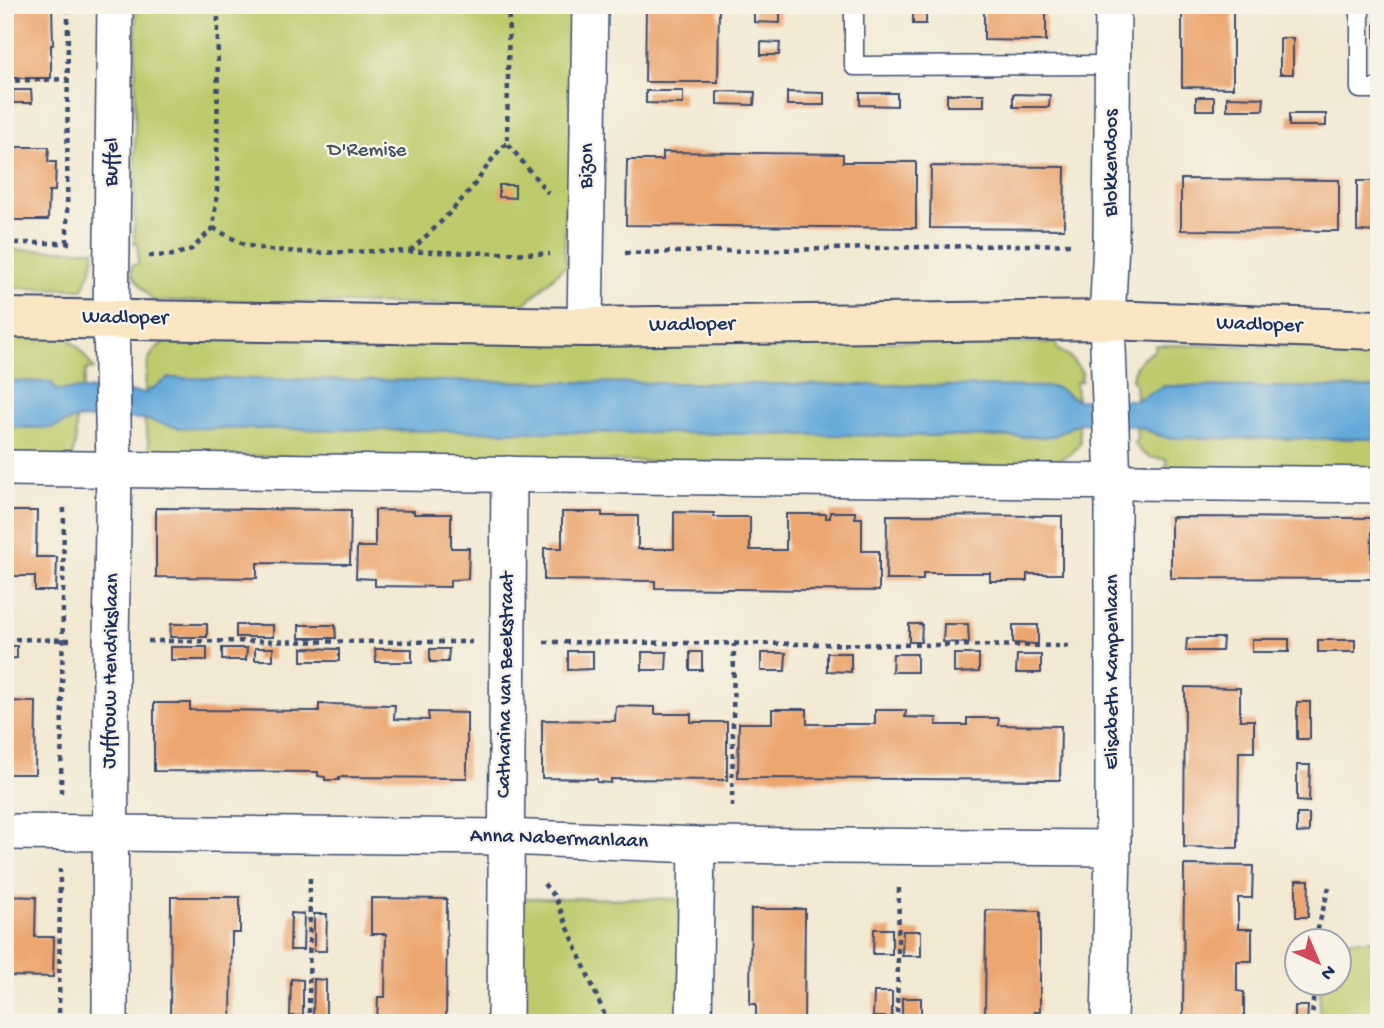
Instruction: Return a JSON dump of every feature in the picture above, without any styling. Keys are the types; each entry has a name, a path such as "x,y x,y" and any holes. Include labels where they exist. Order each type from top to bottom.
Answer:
{"street":[{"name":"Buffel","path":"111,319 115,5"},
{"name":"Bizon","path":"585,327 590,5"},
{"name":"Blokkendoos","path":"1107,320 1111,243 1113,5"},
{"name":"Wadloper","path":"5,318 585,327 1107,320 1379,330"},
{"name":"Juffrouw Hendrikslaan","path":"110,1023 114,453 111,319"},
{"name":"Elisabeth Kampenlaan","path":"1107,320 1113,484 1113,848 1109,1023"},
{"path":"5,468 64,469 114,453 509,474 1113,484 1379,485"},
{"name":"Catharina van Beekstraat","path":"505,1023 509,474"},
{"name":"Anna Nabermanlaan","path":"5,832 505,837 697,845 1113,848"},
{"path":"694,1023 697,845"}],"lane":[{"path":"854,5 854,66 1113,65"},
{"path":"1360,5 1360,89 1379,89"}],"path":[{"path":"67,243 68,5"},
{"path":"5,243 95,243 112,257 174,255 192,249 212,228 217,193 218,5"},
{"path":"509,5 508,143 564,212 586,245"},
{"path":"5,81 114,78"},
{"path":"409,251 439,224 471,189 495,154 508,143"},
{"path":"212,228 244,245 316,253 586,245 1111,243"},
{"path":"59,1023 64,469"},
{"path":"5,639 1113,646"},
{"path":"731,845 734,643"},
{"path":"309,1023 310,834"},
{"path":"505,837 555,897 608,1023"},
{"path":"897,1023 900,846"},
{"path":"1317,926 1329,887"},
{"path":"1312,1023 1313,996"},
{"path":"1371,1023 1379,1013"}],"green space":[{"name":"D'Remise","path":"136,5 572,5 571,216 565,209 565,260 570,261 525,304 517,305 153,301 132,275 132,265 138,264 138,243 134,243"},
{"path":"5,250 95,250 92,267 83,289 5,288"},
{"path":"5,334 64,335 79,348 94,369 86,370 83,389 56,390 51,382 5,381"},
{"path":"177,336 1056,343 1057,349 1069,356 1082,372 1081,382 1076,382 1077,400 1055,387 169,378 145,393 150,358 159,345"},
{"path":"1155,345 1379,347 1379,388 1164,386 1136,400 1135,382 1132,381 1134,371 1142,359 1155,351"},
{"path":"76,419 76,440 72,458 5,458 5,427 51,428"},
{"path":"144,419 180,428 1041,437 1054,436 1079,423 1080,444 1070,455 1061,458 1060,467 151,455"},
{"path":"1136,426 1160,436 1178,438 1379,439 1379,469 1166,467 1167,459 1148,456 1137,447 1134,442 1137,440"},
{"path":"522,898 680,899 679,1023 521,1023"},
{"path":"1352,940 1379,940 1379,1009 1368,1023 1319,1023 1320,996 1352,996"}],"water":[{"path":"169,378 1055,387 1077,400 1136,400 1164,386 1379,388 1379,439 1167,438 1136,426 1079,423 1053,436 1041,437 180,428 144,419 76,419 51,428 5,427 5,381 51,382 56,390 145,393"}],"building":[{"path":"5,5 52,5 51,78 5,78"},
{"path":"646,5 719,5 718,82 645,82"},
{"path":"754,5 780,5 780,23 754,22"},
{"path":"913,5 926,5 926,24 913,24"},
{"path":"984,5 1046,5 1046,41 984,40"},
{"path":"1182,5 1233,5 1233,88 1182,87"},
{"path":"1375,22 1379,22 1379,59 1375,59"},
{"path":"1280,38 1293,38 1293,74 1280,74"},
{"path":"761,42 780,43 779,55 761,55"},
{"path":"13,90 31,90 32,103 13,103"},
{"path":"646,91 683,91 683,104 646,103"},
{"path":"717,91 755,92 754,105 717,104"},
{"path":"787,92 824,93 824,105 787,105"},
{"path":"860,93 897,93 897,106 860,105"},
{"path":"947,94 984,94 984,106 947,106"},
{"path":"1013,94 1050,95 1049,107 1013,107"},
{"path":"1196,97 1214,97 1214,110 1196,110"},
{"path":"1227,97 1264,98 1263,110 1227,110"},
{"path":"1289,114 1326,114 1326,126 1289,126"},
{"path":"12,147 49,147 48,162 56,162 55,191 49,191 48,220 5,220 5,161 12,161"},
{"path":"663,152 843,154 843,162 916,162 916,228 626,225 627,160 663,160"},
{"path":"931,166 1065,167 1064,229 930,228"},
{"path":"1181,179 1339,180 1339,231 1181,230"},
{"path":"1357,181 1379,181 1379,232 1357,231"},
{"path":"499,185 515,185 515,198 499,197"},
{"path":"156,508 351,510 350,564 257,563 257,578 156,577"},
{"path":"375,510 451,514 451,548 469,548 468,579 450,580 450,587 375,586 375,579 356,578 357,547 375,547"},
{"path":"5,511 37,511 36,557 57,557 56,591 35,591 35,576 5,576"},
{"path":"562,512 602,512 602,516 638,516 638,549 674,549 674,512 714,513 714,517 750,517 750,550 786,550 786,514 826,514 826,518 830,518 830,512 855,512 855,518 862,518 862,551 879,551 879,591 655,588 655,581 544,580 544,548 562,548"},
{"path":"887,515 1062,516 1062,574 1027,574 1027,581 990,581 990,573 923,573 923,580 886,580"},
{"path":"1171,517 1372,518 1371,579 1171,578"},
{"path":"171,624 207,624 207,637 170,637"},
{"path":"909,624 922,624 921,642 909,642"},
{"path":"944,624 968,624 969,643 943,642"},
{"path":"236,625 273,625 273,637 236,637"},
{"path":"299,625 335,625 336,638 299,638"},
{"path":"1013,625 1038,625 1038,644 1013,643"},
{"path":"1187,638 1223,638 1222,651 1186,651"},
{"path":"1252,639 1289,639 1289,652 1252,652"},
{"path":"1318,640 1355,640 1355,652 1318,652"},
{"path":"5,646 17,646 17,658 5,659"},
{"path":"171,647 207,647 207,660 171,660"},
{"path":"222,648 247,648 246,660 222,660"},
{"path":"255,648 273,648 273,660 255,660"},
{"path":"302,648 339,649 339,661 302,661"},
{"path":"375,649 412,649 412,662 376,662"},
{"path":"430,649 449,649 448,662 430,662"},
{"path":"568,651 593,651 593,669 568,670"},
{"path":"642,652 667,652 666,670 642,670"},
{"path":"690,652 702,652 702,670 690,670"},
{"path":"761,653 786,653 785,671 761,671"},
{"path":"827,653 851,653 851,672 827,671"},
{"path":"893,654 917,654 917,672 892,672"},
{"path":"954,654 979,654 979,672 954,673"},
{"path":"1017,655 1041,655 1041,673 1016,673"},
{"path":"1185,687 1240,688 1240,720 1254,720 1254,752 1239,752 1238,848 1184,847"},
{"path":"5,701 36,702 35,774 5,774"},
{"path":"1297,702 1310,702 1310,739 1297,739"},
{"path":"154,703 190,703 190,710 319,711 319,704 395,705 394,719 429,720 428,712 467,713 467,778 339,777 339,780 325,780 325,777 318,776 318,772 154,771"},
{"path":"616,706 655,707 655,714 691,714 691,722 727,722 727,780 611,779 611,783 597,782 597,779 542,778 542,720 615,721"},
{"path":"772,709 807,709 807,724 875,724 875,710 906,710 905,717 937,718 936,725 967,725 967,718 999,718 998,725 1061,726 1060,780 738,778 739,723 772,723"},
{"path":"1297,765 1310,765 1309,802 1297,801"},
{"path":"1297,814 1309,814 1309,832 1297,833"},
{"path":"1184,865 1253,866 1252,898 1238,898 1238,929 1252,929 1252,961 1237,961 1237,991 1244,992 1244,1023 1183,1023"},
{"path":"1296,880 1309,880 1308,917 1296,917"},
{"path":"5,896 36,897 35,937 54,937 53,977 5,976"},
{"path":"171,897 240,897 240,933 232,933 231,1023 170,1023"},
{"path":"371,898 447,899 446,1023 377,1023 378,997 385,997 386,934 371,934"},
{"path":"751,909 805,909 804,1023 756,1023 756,1004 750,1004"},
{"path":"986,910 1040,911 1040,1012 1034,1012 1034,1023 985,1023"},
{"path":"291,913 304,914 303,950 290,950"},
{"path":"314,914 327,914 326,951 314,951"},
{"path":"874,929 892,929 892,954 873,954"},
{"path":"903,931 921,931 921,956 902,956"},
{"path":"291,979 303,980 303,1016 290,1016"},
{"path":"314,979 326,980 326,1017 313,1017"},
{"path":"874,992 892,992 892,1017 873,1017"},
{"path":"902,998 921,998 921,1023 902,1022"},
{"path":"1295,1006 1308,1006 1307,1023 1295,1023"}]}
